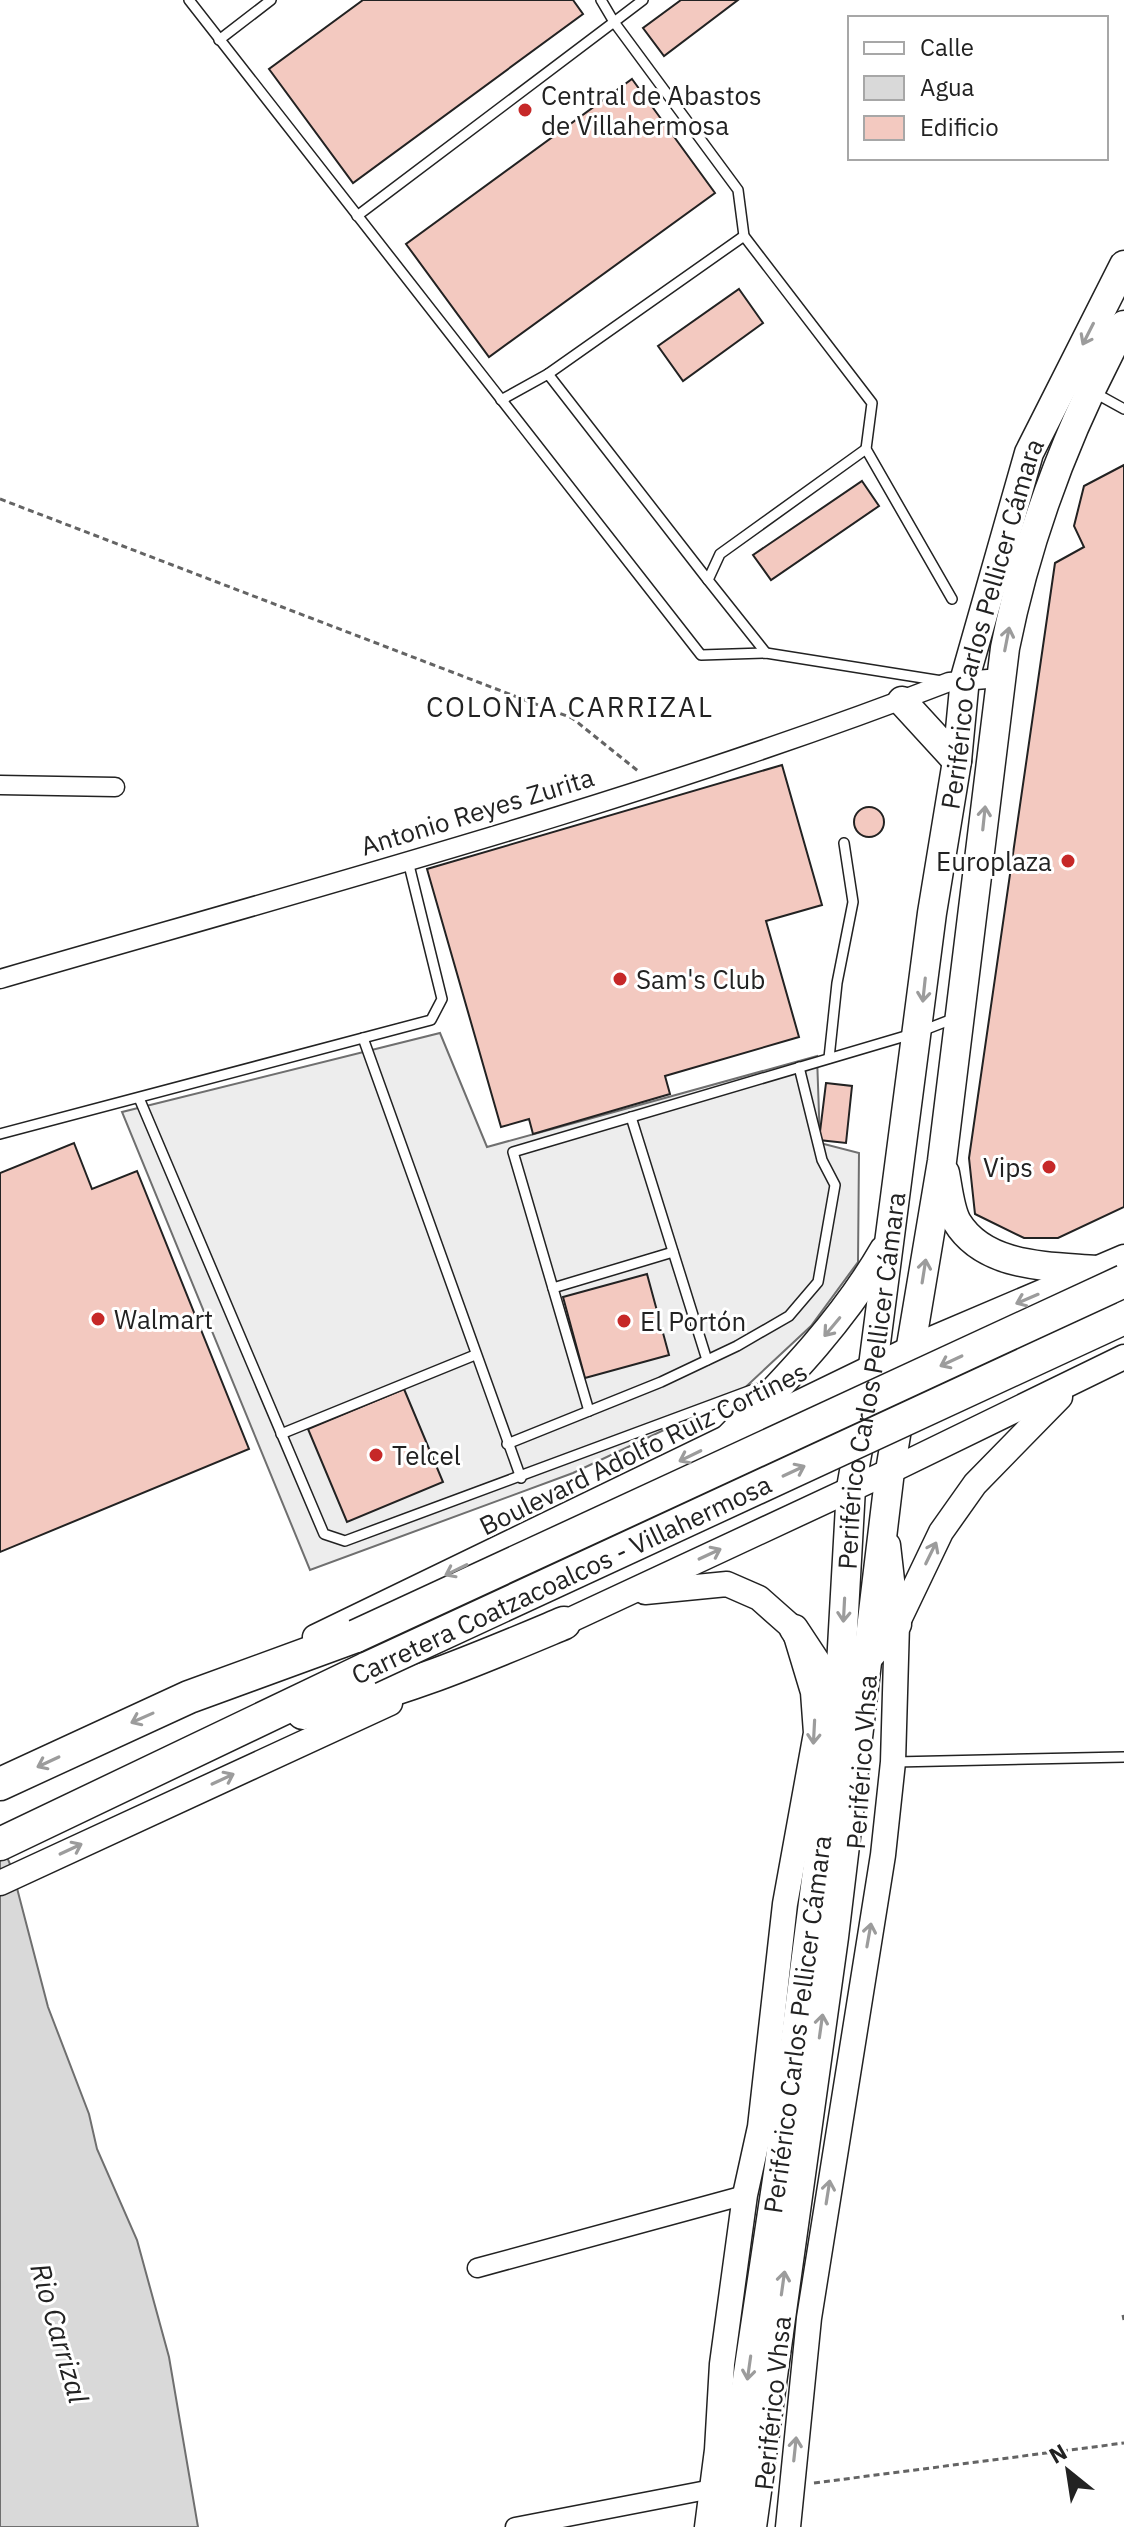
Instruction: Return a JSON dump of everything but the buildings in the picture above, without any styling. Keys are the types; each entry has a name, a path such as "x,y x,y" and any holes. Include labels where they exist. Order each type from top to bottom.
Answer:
{"highway":[{"name":"Carretera Coatzacoalcos - Villahermosa","path":"0,1784 189,1697 356,1636 1110,1276"},
{"name":"Carretera Coatzacoalcos - Villahermosa","path":"0,1844 261,1722 368,1668 1124,1318"},
{"path":"261,1722 365,1701 564,1623"}],"main road":[{"name":"Periférico Carlos Pellicer Cámara","path":"752,2527 834,1937 890,1471 942,1161 1001,678 1018,582 1060,455 1078,383 1124,265"},
{"name":"Periférico Carlos Pellicer Cámara","path":"725,2527 779,2166 836,1719 851,1488 873,1366 919,1032 932,913 957,761 957,680 1029,453 1124,325"},
{"path":"902,701 957,761"},
{"path":"942,1161 957,1222 981,1247 1020,1264 1110,1276"},
{"path":"730,1437 779,1387 857,1296 891,1239"},
{"path":"867,1659 897,1624"},
{"path":"794,1629 823,1673 836,1719"}],"street":[{"path":"957,680 1001,678"},
{"name":"Antonio Reyes Zurita","path":"0,979 408,861 654,783 957,680"},
{"path":"0,785 115,787"},
{"name":"Boulevard Adolfo Ruiz Cortines","path":"189,1697 912,1348 1110,1276 1124,1257"},
{"path":"0,1883 890,1471 1124,1357"},
{"path":"897,1624 941,1532 975,1484 1076,1382"},
{"name":"Periférico Vhsa","path":"788,2527 809,2318 883,1855 893,1762 897,1624 885,1523"},
{"path":"627,1594 727,1584 759,1598 794,1629"},
{"name":"Periférico Vhsa","path":"707,2527 722,2364 745,2195 760,2127 785,1904 816,1733 813,1692 794,1629"},
{"path":"477,2268 745,2195"},
{"path":"515,2527 712,2489"}],"lane":[{"path":"189,0 701,655 766,653 957,680"},
{"path":"219,40 271,0"},
{"path":"601,0 738,190 744,236 872,403 866,449 952,599"},
{"path":"357,216 643,0"},
{"path":"501,400 548,374 744,236"},
{"path":"548,374 766,653"},
{"path":"1078,383 1124,409"},
{"path":"708,580 720,554 866,449"},
{"path":"829,1058 837,983 853,902 844,843"},
{"path":"0,1134 431,1020 442,999 408,861"},
{"path":"589,1411 513,1152 919,1032 959,1016"},
{"path":"363,1038 521,1478"},
{"path":"507,1444 707,1360 789,1316 818,1282 835,1185 822,1160 799,1067"},
{"path":"139,1098 324,1534 345,1541 754,1389 779,1387"},
{"path":"631,1117 707,1360"},
{"path":"553,1288 673,1252"},
{"path":"281,1434 475,1355"},
{"path":"893,1762 1124,1757"}],"path":[{"path":"0,499 572,718 654,783"},
{"path":"792,2486 1124,2443"}],"shaded area":[{"path":"440,1033 487,1147 817,1056 820,1143 859,1153 858,1262 811,1326 736,1396 573,1473 310,1570 122,1112"}],"water":[{"name":"Rio Carrizal","path":"0,1840 12,1869 48,2007 89,2114 97,2149 137,2240 169,2357 198,2527 0,2527"}],"place":[{"name":"Central de Abastos de Villahermosa","path":"525,110"},
{"name":"Europlaza","path":"1068,861"},
{"name":"Sam's Club","path":"620,979"},
{"name":"Vips","path":"1049,1167"},
{"name":"Walmart","path":"98,1319"},
{"name":"El Portón","path":"624,1321"},
{"name":"Telcel","path":"376,1455"}],"district":[{"name":"COLONIA CARRIZAL","path":"570,706"}]}
